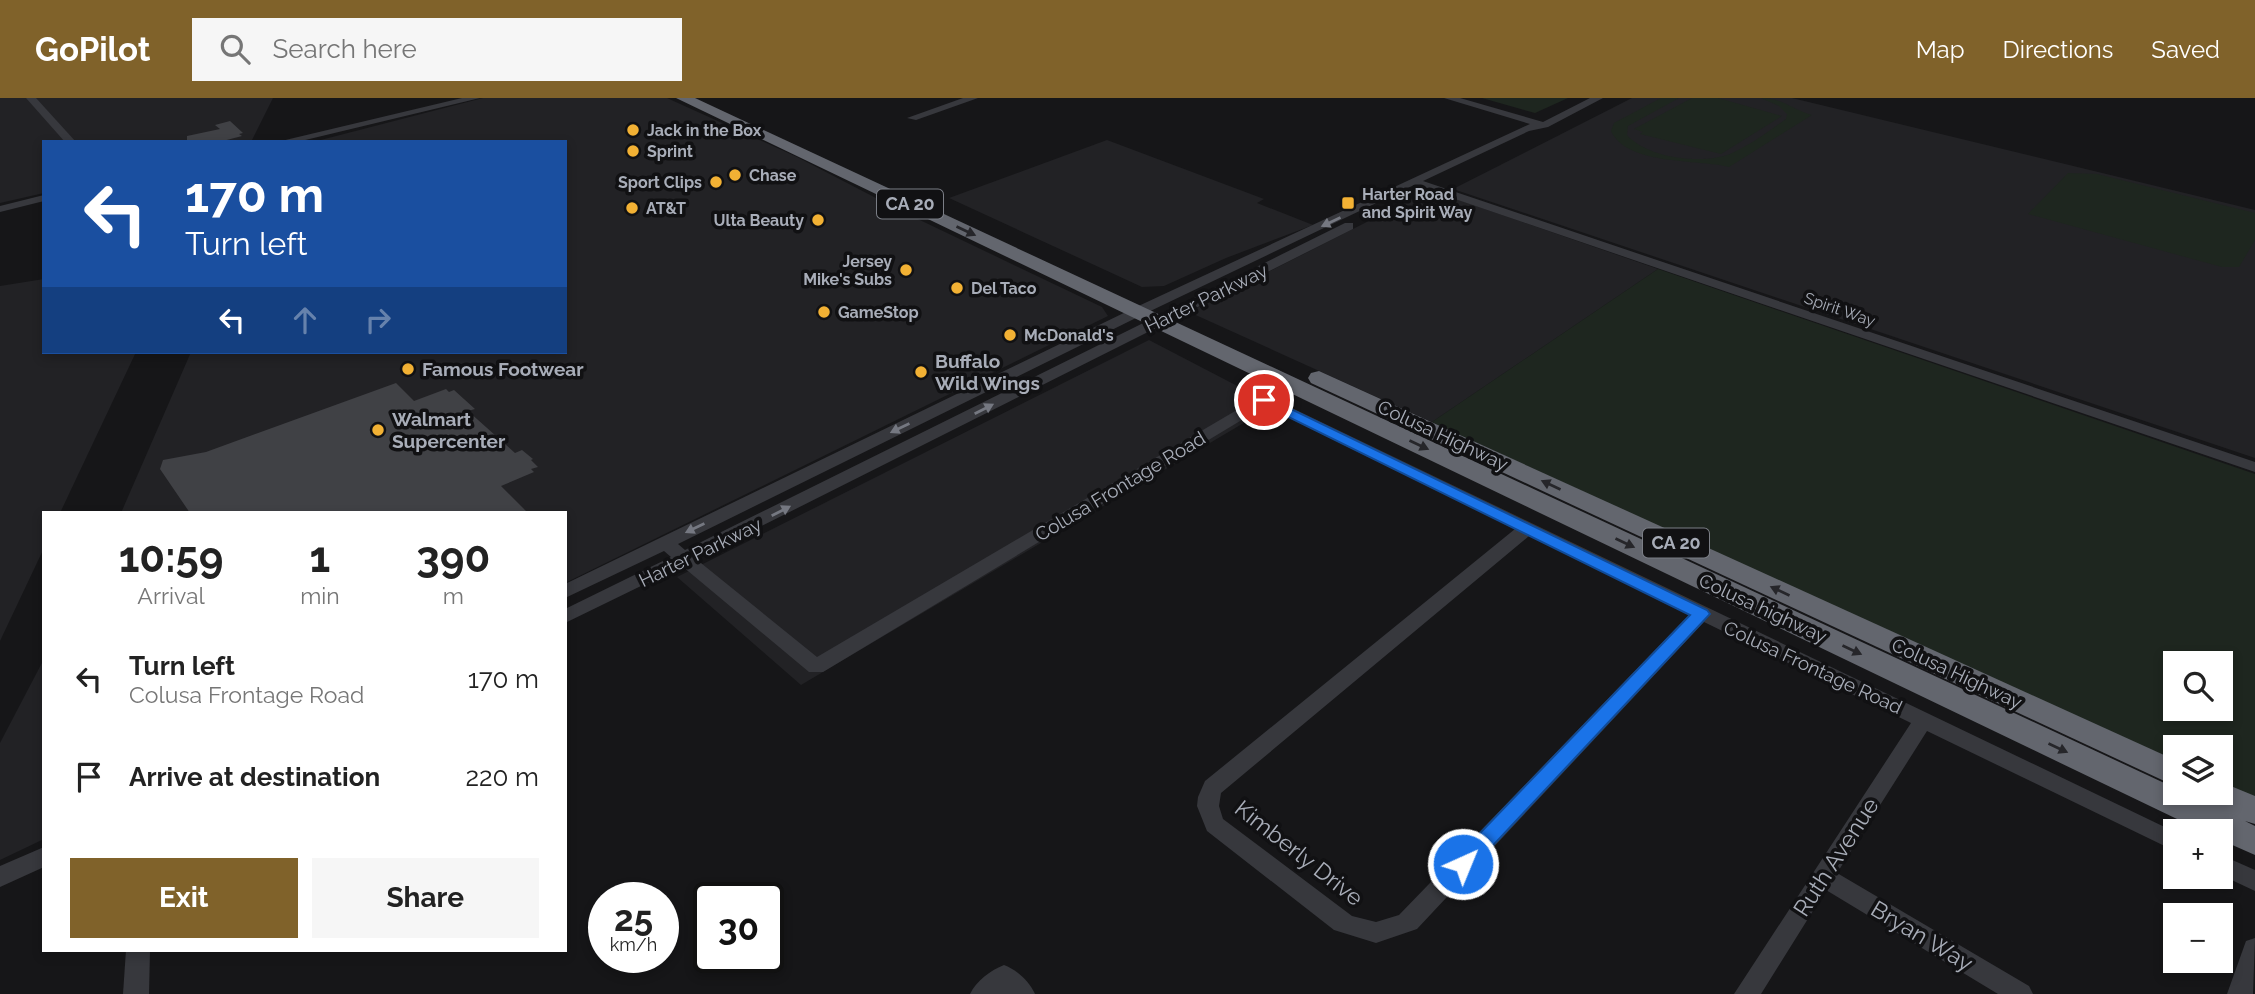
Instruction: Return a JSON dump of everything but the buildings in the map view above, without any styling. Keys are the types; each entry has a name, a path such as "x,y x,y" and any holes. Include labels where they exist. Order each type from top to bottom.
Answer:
{"highway":[{"name":"Colusa Highway","path":"683,98 2163,769"},
{"name":"Colusa Highway","path":"709,98 1157,312"},
{"name":"Colusa highway","path":"1157,312 2255,841"},
{"path":"2233,801 2255,811"}],"street":[{"path":"32,98 69,140"},
{"path":"429,107 458,98"},
{"path":"290,140 475,98"},
{"path":"935,98 952,105"},
{"path":"912,117 973,98"},
{"path":"1449,98 1544,125"},
{"name":"Harter Parkway","path":"567,616 685,559 1157,312 1526,128 1544,125 1598,98"},
{"name":"Harter Parkway","path":"567,591 1157,312 1429,188 1537,134 1544,125"},
{"name":"Spirit Way","path":"1415,183 2255,467"},
{"path":"0,209 42,198"},
{"name":"Colusa Frontage Road","path":"666,543 816,667 1264,400 2163,836"},
{"name":"Kimberly Drive","path":"1527,528 1224,778 1207,797 1208,810 1215,825 1343,923 1365,933 1387,932 1408,922 1701,614"},
{"name":"Ruth Avenue","path":"1747,994 1924,719"},
{"path":"0,877 42,857"},
{"path":"2233,870 2255,881"},
{"name":"Bryan Way","path":"1824,877 2020,994"},
{"path":"2240,994 2255,949"},
{"path":"136,994 138,952"},
{"path":"983,994 1013,985"}],"shaded area":[{"path":"0,98 273,98 252,140 42,140 42,193 0,203"},
{"path":"483,98 667,98 797,157 901,211 1102,307 1108,316 567,582 567,511 122,511 190,354 567,354 567,140 321,140"},
{"path":"1482,98 1568,98 1535,113"},
{"path":"1632,98 1792,98 2255,210 2255,458 1453,189"},
{"path":"1661,98 1679,98 1628,126 1627,135 1636,143 1661,154 1690,159 1730,154 1752,143 1786,119 1787,114 1779,106 1761,98 1775,100 1812,115 1729,167 1647,156 1619,142 1611,131 1614,123"},
{"path":"1692,98 1718,98 1782,116 1721,154 1640,134 1643,132 1634,129"},
{"path":"1107,140 1264,199 1257,203 1313,225 1226,258 1164,286 1142,287 949,198"},
{"path":"2068,173 2097,174 2255,213 2255,240 2239,267 2222,267 2028,214"},
{"path":"1430,190 1658,269 1432,422 1189,312"},
{"path":"1658,269 2255,474 2255,802 2233,792 2233,735 2163,735 2163,759 1432,422"},
{"path":"42,279 42,354 135,354 61,511 42,511 42,552 0,641 0,286"},
{"path":"1149,340 1274,405 801,685 677,577"},
{"path":"42,663 42,840 0,860 0,743"}],"place":[{"name":"Jack in the Box","path":"633,130"},
{"name":"Sprint","path":"633,151"},
{"name":"Chase","path":"735,175"},
{"name":"Sport Clips","path":"716,182"},
{"name":"Harter Road and Spirit Way","path":"1348,203"},
{"name":"AT&T","path":"632,208"},
{"name":"Ulta Beauty","path":"818,220"},
{"name":"Jersey Mike's Subs","path":"906,270"},
{"name":"Del Taco","path":"957,288"},
{"name":"GameStop","path":"824,312"},
{"name":"McDonald's","path":"1010,335"},
{"name":"Famous Footwear","path":"408,369"},
{"name":"Buffalo Wild Wings","path":"921,372"},
{"name":"Walmart Supercenter","path":"378,430"}],"route":[{"path":"1264,400 1701,614 1463,864"}]}
